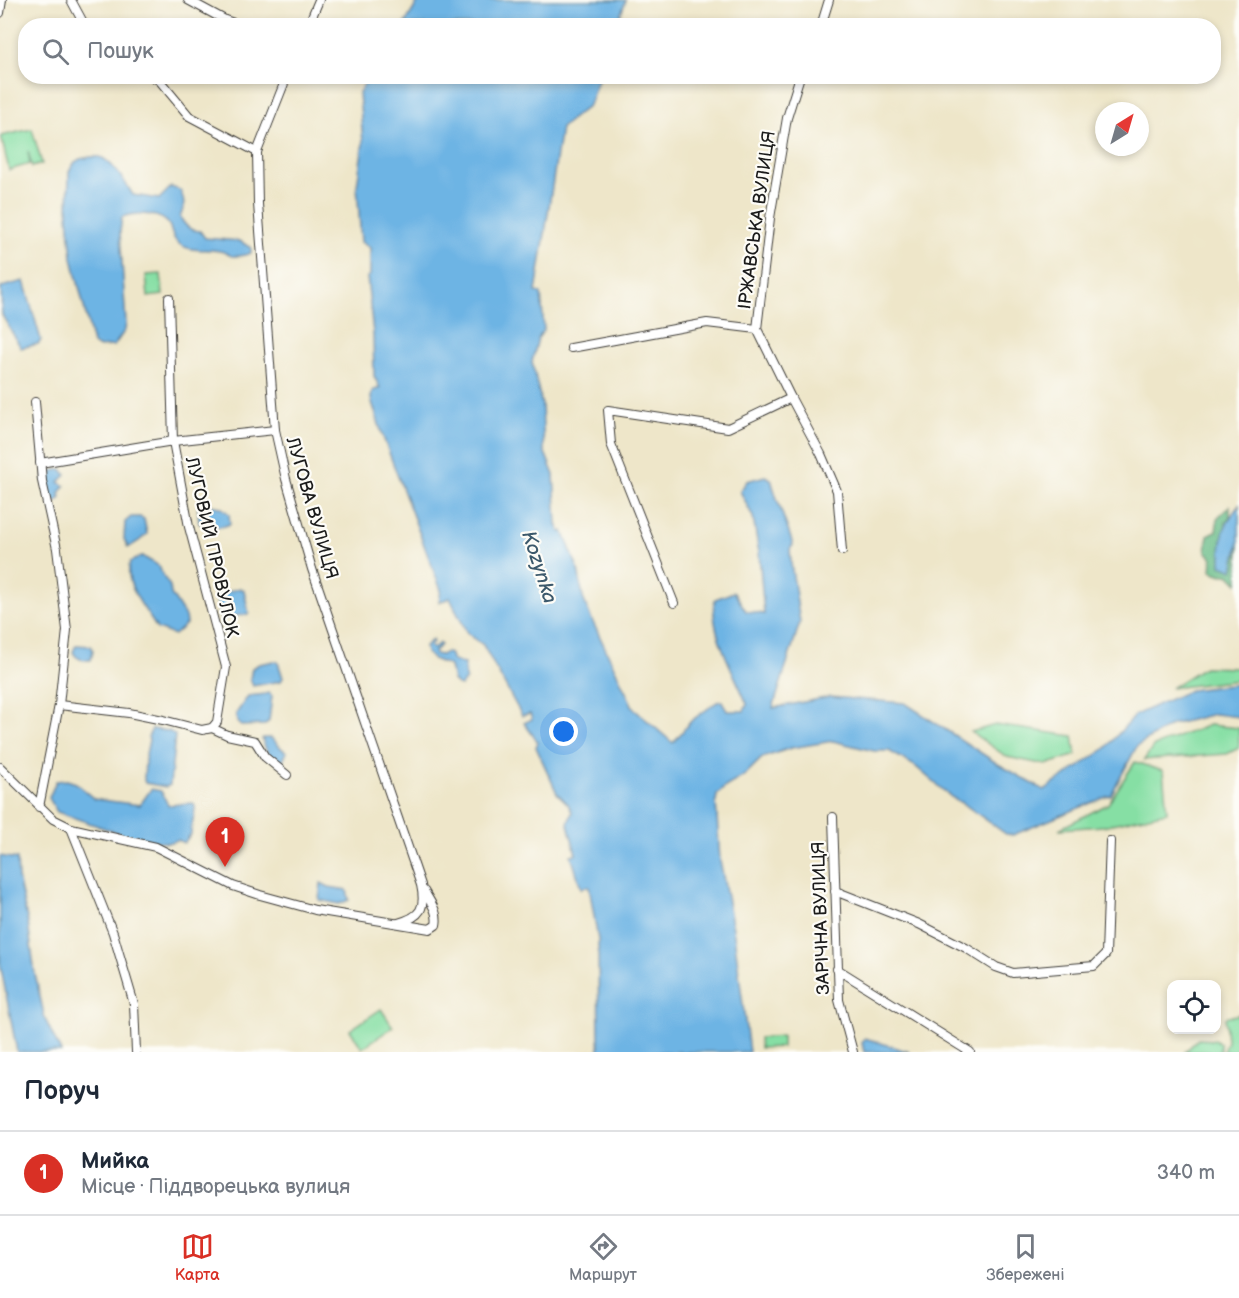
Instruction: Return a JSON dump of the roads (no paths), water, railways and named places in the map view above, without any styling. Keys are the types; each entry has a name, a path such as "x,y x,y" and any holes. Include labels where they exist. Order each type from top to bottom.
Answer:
{"street":[{"path":"0,12 2,0"},
{"path":"71,0 81,18"},
{"path":"188,0 221,18"},
{"path":"311,18 319,0"},
{"path":"823,18 829,0"},
{"path":"162,84 189,116 258,152"},
{"name":"ЛУГОВА ВУЛИЦЯ","path":"284,84 258,152 258,204 275,430 312,569 421,885 423,902 420,912 411,919 398,923"},
{"name":"ІРЖАВСЬКА ВУЛИЦЯ","path":"798,84 787,118 770,219 758,329 821,454 837,491 842,551"},
{"name":"ЛУГОВИЙ ПРОВУЛОК","path":"169,298 173,441 179,484 226,667 217,722 212,728"},
{"path":"571,348 707,323 758,329"},
{"path":"674,603 611,444 608,410 728,428 791,398"},
{"path":"35,402 40,463 57,549 67,630 59,705 39,807"},
{"path":"40,463 173,441 275,430"},
{"path":"59,705 129,713 202,730 212,728 227,735 255,741 265,757 287,775"},
{"path":"0,767 39,807 53,819 71,828 156,847 233,886 260,895 315,910 427,929 436,925 437,919 435,910 421,885"},
{"name":"ЗАРІЧНА ВУЛИЦЯ","path":"833,817 839,1000 853,1052"},
{"path":"71,828 113,933 134,1004 136,1052"},
{"path":"835,891 919,924 966,948 996,967 1013,973 1094,966 1106,954 1110,841"},
{"path":"837,969 970,1052"}],"water":[{"path":"419,0 626,0 620,18 408,18"},
{"name":"Kozynka","path":"364,84 596,84 589,105 561,128 536,292 541,293 544,330 538,338 532,362 542,405 544,450 554,475 557,524 560,532 563,531 578,569 583,598 634,709 673,743 691,721 717,702 722,701 727,711 744,711 747,704 719,638 714,611 715,599 734,592 746,611 764,614 759,553 753,517 740,491 747,481 765,476 771,479 793,545 790,549 791,563 800,622 773,708 830,697 905,703 998,764 1044,790 1105,749 1135,715 1190,690 1239,684 1239,717 1214,714 1171,725 1137,746 1111,795 1013,835 1006,834 951,797 915,766 889,751 874,751 833,741 791,748 762,758 744,776 725,787 717,795 716,802 720,860 734,934 749,1052 599,1052 598,940 589,886 581,888 571,855 576,854 568,824 572,812 568,804 557,793 536,747 538,742 524,723 532,719 530,714 522,716 483,645 467,633 450,598 439,602 441,590 383,437 371,399 372,391 380,388 374,376 373,333 367,277 370,275 370,248 361,242 357,186 363,143 359,93"},
{"path":"90,157 105,159 119,174 133,195 159,199 171,187 180,190 184,204 180,217 188,227 200,231 205,238 240,241 251,248 251,253 234,256 221,251 188,248 176,241 167,222 162,218 148,214 122,217 120,232 126,323 125,330 114,346 97,347 93,344 72,258 68,216 69,171 75,162"},
{"path":"24,281 41,340 38,344 21,348 2,315 1,287"},
{"path":"62,469 66,475 59,482 65,486 60,493 61,498 53,504 50,502 44,475 46,472"},
{"path":"203,504 221,507 229,514 230,524 214,527 199,523 198,507"},
{"path":"1239,505 1239,542 1233,570 1221,565 1222,539 1225,526"},
{"path":"131,517 144,519 147,534 128,548 124,539 125,522"},
{"path":"142,556 159,566 170,586 171,594 185,616 186,624 174,635 157,629 133,588 130,580 130,562"},
{"path":"240,588 244,590 249,614 220,618 216,595"},
{"path":"432,640 431,648 439,643 441,645 434,651 435,654 441,655 446,652 451,655 453,661 464,664 466,679 461,686 453,681 450,666 433,659 426,653 425,646"},
{"path":"76,645 91,646 93,650 91,660 76,657 73,652"},
{"path":"274,661 278,662 283,678 281,681 253,686 250,679 252,668"},
{"path":"269,693 272,696 269,721 265,725 241,726 236,714 248,696"},
{"path":"152,729 169,731 175,735 170,785 166,787 145,783 144,780 148,737"},
{"path":"263,738 271,738 287,752 281,764 269,754"},
{"path":"67,780 76,783 94,799 140,805 151,789 161,791 168,805 193,803 195,810 191,834 184,843 178,840 167,843 127,836 57,812 49,798 56,781"},
{"path":"0,856 17,859 18,878 45,1019 61,1052 17,1052 0,963"},
{"path":"321,883 347,890 349,900 339,904 319,900"},
{"path":"865,1038 910,1052 864,1052 862,1043"}],"place":[{"name":"Мийка","path":"225,867"}]}
